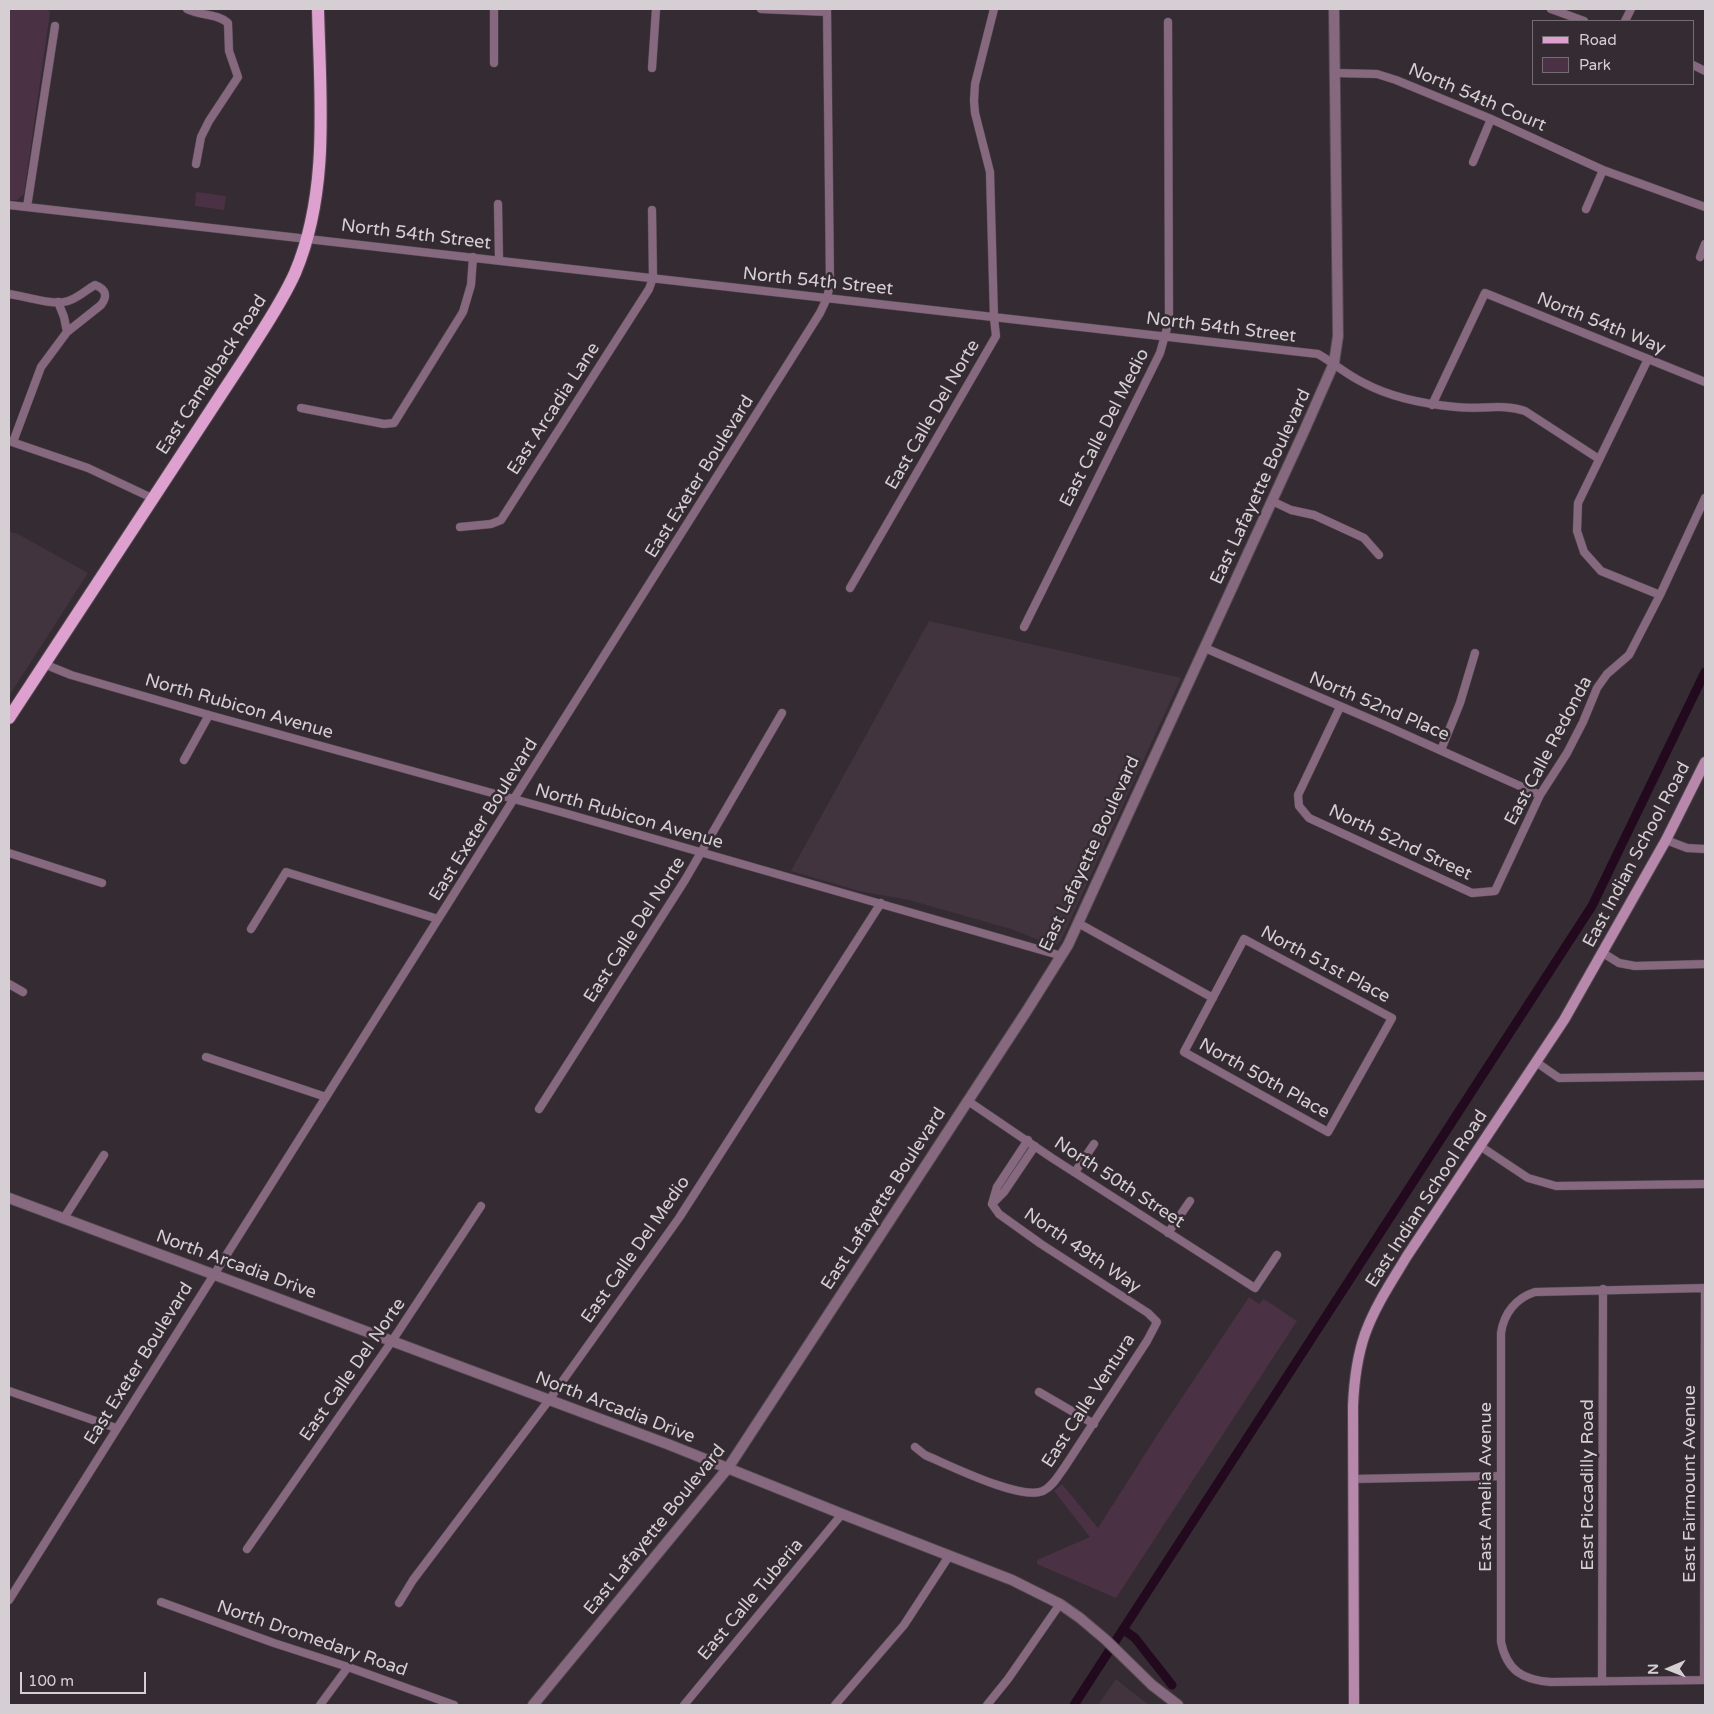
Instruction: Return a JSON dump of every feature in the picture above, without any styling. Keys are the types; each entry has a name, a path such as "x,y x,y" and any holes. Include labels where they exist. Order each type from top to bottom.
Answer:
{"main road":[{"name":"East Camelback Road","path":"9,718 276,311 295,273 306,238 316,189 320,134 318,9"},
{"name":"East Indian School Road","path":"1354,1705 1353,1394 1364,1336 1383,1296 1564,1020 1666,840 1705,762"}],"street":[{"path":"187,9 223,18 228,23 229,51 238,78 201,137 196,164"},
{"path":"494,9 494,63"},
{"path":"652,68 656,9"},
{"path":"761,9 827,10"},
{"name":"East Calle Del Norte","path":"850,588 996,336 990,172 975,114 974,101 975,84 994,9"},
{"name":"East Lafayette Boulevard","path":"533,1705 728,1468 1062,956 1078,923 1334,363 1338,336 1334,9"},
{"path":"1551,9 1581,20"},
{"name":"East Exeter Boulevard","path":"10,1597 820,313 827,298 830,284 827,10"},
{"name":"East Calle Del Medio","path":"1024,627 1160,353 1166,336 1169,321 1168,22"},
{"path":"27,207 55,26"},
{"name":"North 54th Court","path":"1335,73 1377,74 1396,80 1491,119 1603,170 1705,207"},
{"path":"1473,162 1491,119"},
{"path":"1586,209 1603,170"},
{"path":"498,204 499,260"},
{"name":"North 54th Street","path":"9,205 1318,354 1364,383 1389,394 1460,408 1512,407 1525,411 1599,459"},
{"path":"652,210 653,278"},
{"path":"1700,257 1705,244"},
{"path":"301,408 391,424 396,420 463,312 470,293 473,258"},
{"name":"East Arcadia Lane","path":"460,527 491,524 501,520 648,289 653,278"},
{"path":"9,294 58,302 68,301 80,296 95,285 102,287 106,293 106,300 67,332 41,367 11,441 88,468 152,498"},
{"name":"North 54th Way","path":"1432,404 1485,293 1705,382"},
{"path":"58,302 67,332"},
{"path":"1648,359 1578,503 1577,531 1584,552 1601,571 1660,595"},
{"name":"East Calle Redonda","path":"1496,891 1540,795 1567,753 1583,722 1597,688 1607,674 1629,655 1660,595 1705,498"},
{"path":"1272,501 1291,510 1314,515 1364,538 1379,555"},
{"name":"North 52nd Place","path":"1205,648 1540,795"},
{"path":"1441,750 1460,703 1475,653"},
{"name":"North Rubicon Avenue","path":"44,664 71,675 208,715 881,903 1062,956"},
{"name":"North 52nd Street","path":"1340,707 1298,795 1299,806 1309,818 1472,893 1496,891"},
{"name":"East Calle Del Norte","path":"539,1109 702,854 782,713"},
{"path":"184,760 208,715"},
{"path":"1666,840 1687,848 1705,849"},
{"path":"9,853 102,883"},
{"path":"251,929 286,872 438,920"},
{"name":"East Calle Del Medio","path":"399,1603 413,1580 549,1400 679,1218 881,903"},
{"path":"1078,923 1213,998"},
{"name":"North 51st Place","path":"1213,998 1244,939 1392,1018 1328,1132"},
{"path":"1603,953 1619,963 1635,966 1705,964"},
{"path":"9,984 23,992"},
{"name":"North 50th Place","path":"1213,998 1184,1052 1328,1132"},
{"path":"206,1057 326,1097"},
{"path":"1536,1062 1559,1078 1705,1076"},
{"name":"North 50th Street","path":"968,1101 1255,1288 1277,1255"},
{"path":"992,1204 997,1187 1028,1140"},
{"path":"1075,1172 1094,1144"},
{"path":"992,1204 1004,1192 1036,1146"},
{"path":"1480,1146 1528,1178 1556,1186 1705,1184"},
{"path":"64,1218 104,1155"},
{"path":"1009,1168 1017,1173"},
{"name":"North Arcadia Drive","path":"9,1198 728,1468 1012,1580 1060,1604 1106,1640 1152,1685 1178,1705"},
{"path":"1168,1233 1190,1201"},
{"name":"North 49th Way","path":"992,1204 999,1214 1041,1244 1148,1313 1156,1322"},
{"name":"East Calle Del Norte","path":"247,1549 392,1341 481,1206"},
{"path":"1603,1289 1705,1288"},
{"name":"East Fairmount Avenue","path":"1704,1680 1705,1288"},
{"name":"East Amelia Avenue","path":"1602,1681 1534,1681 1523,1676 1510,1666 1504,1655 1501,1642 1501,1333 1502,1325 1510,1308 1521,1299 1535,1292 1603,1289"},
{"name":"East Piccadilly Road","path":"1602,1681 1603,1289"},
{"name":"East Calle Ventura","path":"916,1447 925,1455 1010,1490 1029,1493 1042,1491 1052,1485 1094,1424 1147,1341 1156,1322"},
{"path":"9,1391 116,1428"},
{"path":"1039,1392 1094,1424"},
{"path":"1353,1479 1501,1476"},
{"name":"East Calle Tuberia","path":"684,1705 842,1514"},
{"path":"836,1705 904,1625 949,1556"},
{"name":"North Dromedary Road","path":"161,1602 454,1705"},
{"path":"988,1705 1060,1604"},
{"path":"320,1705 348,1667"},
{"path":"1602,1681 1704,1680"}],"shaded area":[{"path":"9,531 18,534 88,573 9,696"},
{"path":"929,621 1181,678 1061,940 1056,945 1011,929 909,900 859,891 791,871"},
{"path":"1116,1679 1128,1689 1149,1705 1098,1705"}],"green space":[{"path":"9,9 48,9 50,13 24,194 17,200 9,200"},
{"path":"196,192 226,196 224,210 195,206"},
{"path":"1249,1297 1259,1304 1264,1299 1297,1321 1116,1598 1037,1564 1037,1560 1090,1537 1054,1491 1062,1484 1098,1528"}],"waterway":[{"path":"1074,1705 1592,906 1705,672"},
{"path":"1124,1630 1135,1638 1172,1685"}]}
